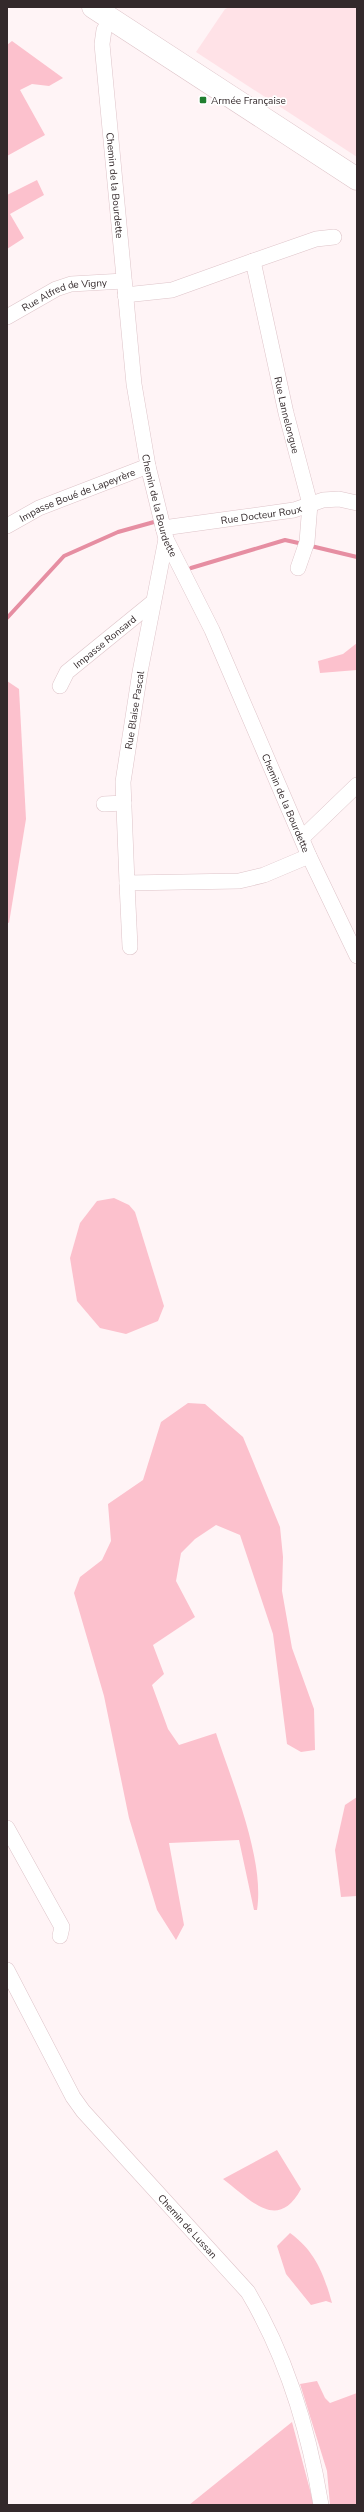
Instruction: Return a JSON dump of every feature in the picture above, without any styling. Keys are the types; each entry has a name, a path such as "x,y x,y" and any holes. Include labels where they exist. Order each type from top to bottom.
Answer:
{"main road":[{"path":"93,7 357,179"}],"street":[{"name":"Chemin de la Bourdette","path":"111,19 104,30 102,44 134,384 148,466 164,533 212,630 309,856 357,956"},
{"path":"125,288 172,290 316,239 334,237"},
{"name":"Rue Lannelongue","path":"253,262 286,413 310,504 307,542 298,568"},
{"name":"Rue Alfred de Vigny","path":"7,317 56,289 71,284 125,288"},
{"name":"Impasse Boué de Lapeyrère","path":"7,526 40,508 148,466"},
{"name":"Rue Docteur Roux","path":"164,533 294,510 323,500 339,499 357,503"},
{"name":"Rue Blaise Pascal","path":"130,947 124,774 154,602 164,533"},
{"name":"Impasse Ronsard","path":"60,686 67,672 154,602"},
{"path":"302,838 357,785"},
{"path":"104,804 124,803"},
{"path":"127,883 239,881 264,875 309,856"},
{"path":"7,1828 62,1927 60,1936"},
{"name":"Chemin de Lussan","path":"7,1970 74,2097 83,2111 248,2292 265,2320 289,2377 317,2477 321,2505"}],"shaded area":[{"path":"230,7 357,7 357,157 196,52 225,9"},
{"path":"12,41 63,78 49,86 32,84 20,90 45,135 7,156 7,45"},
{"path":"37,180 44,195 10,214 24,238 7,249 7,195"},
{"path":"357,643 357,670 320,673 318,661 343,654"},
{"path":"7,681 19,689 26,819 9,923 7,922"},
{"path":"114,1198 129,1205 135,1212 164,1306 158,1321 126,1334 100,1328 77,1301 70,1258 80,1223 97,1201"},
{"path":"188,1403 205,1404 243,1437 280,1527 283,1557 282,1591 292,1648 314,1709 315,1750 301,1752 287,1744 273,1634 240,1535 216,1525 195,1539 181,1553 176,1581 195,1617 153,1645 164,1674 152,1685 168,1729 179,1745 216,1733 246,1821 252,1845 258,1890 257,1910 254,1910 239,1840 169,1843 184,1925 176,1940 157,1910 129,1818 104,1696 74,1593 80,1577 102,1560 111,1541 108,1504 143,1480 161,1422"},
{"path":"357,1797 357,1896 341,1897 335,1850 345,1805"},
{"path":"277,2150 301,2189 292,2202 282,2209 273,2210 263,2208 253,2203 223,2179"},
{"path":"290,2233 306,2247 312,2255 326,2282 332,2303 326,2301 311,2305 286,2274 277,2246"},
{"path":"317,2381 325,2398 330,2403 357,2393 357,2505 330,2505 327,2471 300,2384"},
{"path":"292,2422 314,2505 189,2505"}],"waterway":[{"path":"7,618 64,556 118,532 154,522"},
{"path":"191,568 285,540 303,544"},
{"path":"311,546 357,557"}],"place":[{"name":"Armée Française","path":"203,100"}]}
